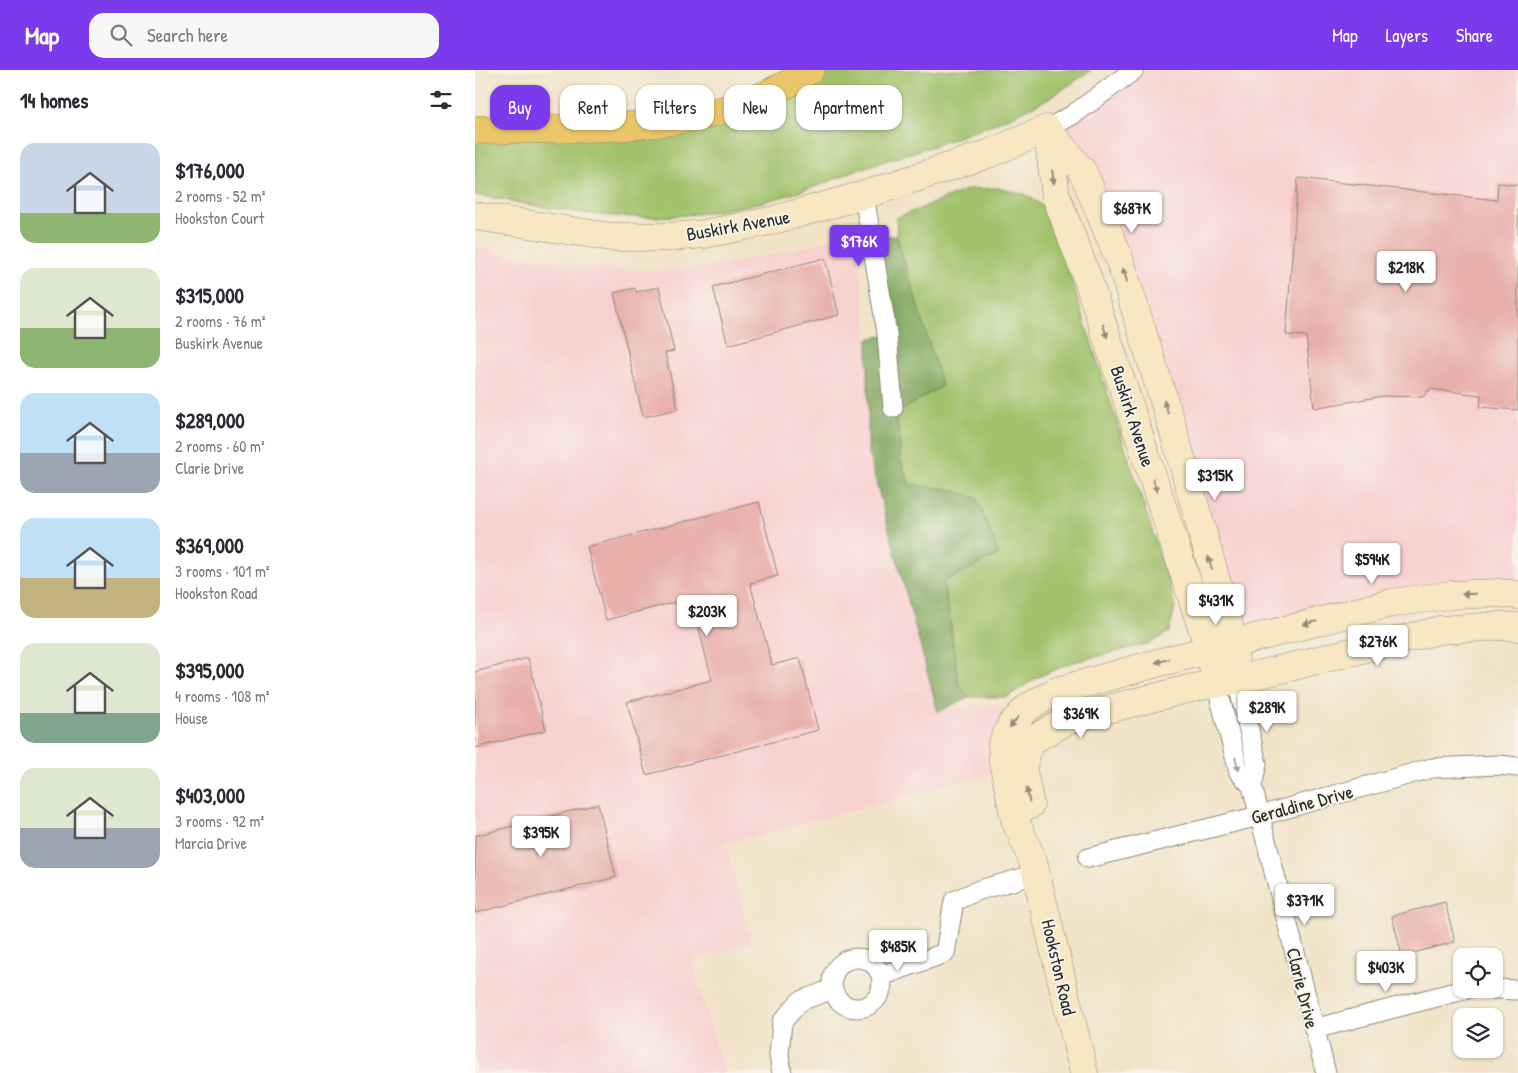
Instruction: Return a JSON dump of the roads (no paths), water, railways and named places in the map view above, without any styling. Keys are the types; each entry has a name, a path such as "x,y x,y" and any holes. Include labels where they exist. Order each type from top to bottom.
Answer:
{"highway":[{"path":"475,130 622,126 659,123 712,114 761,98 810,70"}],"main road":[{"name":"Buskirk Avenue","path":"475,216 611,237 671,237 704,234 770,222 864,195 988,154 1047,129"},
{"name":"Buskirk Avenue","path":"1047,129 1083,172 1119,258 1172,426 1221,646 1227,682"},
{"name":"Buskirk Avenue","path":"1047,129 1056,196 1087,276 1221,646"},
{"path":"1221,646 1391,602 1451,595 1498,593 1518,595"},
{"path":"1227,682 1440,630 1501,626 1518,627"},
{"name":"Hookston Road","path":"1084,1073 1035,868 1015,820 1003,761 1002,744 1011,725 1028,707 1057,691 1221,646"},
{"name":"Hookston Road","path":"1035,868 1033,820 1023,770 1025,753 1034,739 1066,721 1096,712 1227,682"}],"street":[{"path":"1047,129 1074,114 1134,70"},
{"path":"864,195 887,334 893,408"},
{"name":"Clarie Drive","path":"1227,682 1239,772 1252,786 1326,1073"},
{"name":"Geraldine Drive","path":"1088,858 1259,816 1432,768 1518,767"},
{"path":"881,976 945,953 954,901 1035,868"},
{"path":"851,958 861,958 870,961 877,967 881,976 882,986 879,996 872,1003 863,1007 853,1008 844,1004 837,998 833,989 832,979 835,970 842,962 851,958"},
{"path":"782,1073 779,1054 782,1022 800,1000 833,989"},
{"path":"1503,989 1518,990"},
{"path":"1314,1029 1453,993"}]}
